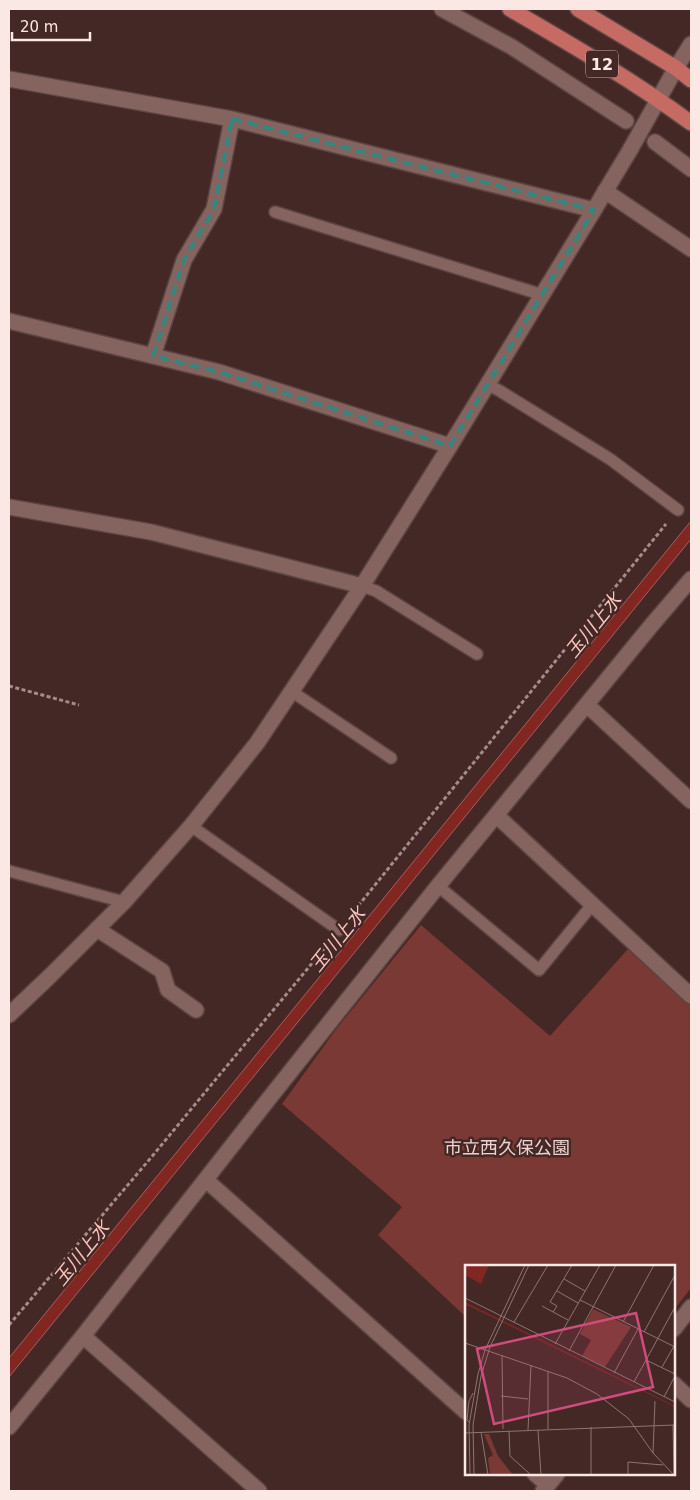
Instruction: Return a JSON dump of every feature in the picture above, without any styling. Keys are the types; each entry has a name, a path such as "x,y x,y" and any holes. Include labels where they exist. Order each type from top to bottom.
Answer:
{"main road":[{"name":"12","path":"510,9 658,99 691,123"},
{"name":"12","path":"578,9 676,68 691,80"}],"street":[{"path":"442,9 512,47 626,121"},
{"path":"9,1015 124,902 190,826 257,743 362,586 450,446 630,150 691,44"},
{"path":"9,79 232,119 594,210"},
{"path":"153,356 184,260 214,209 232,119"},
{"path":"655,142 691,169"},
{"path":"605,191 691,249"},
{"path":"9,321 220,372 450,446"},
{"path":"9,506 151,532 362,586"},
{"path":"9,1427 438,886 691,579"},
{"path":"587,705 691,800"},
{"path":"496,815 691,996"},
{"path":"98,929 162,971 168,990 196,1010"},
{"path":"206,1180 465,1411"},
{"path":"675,1328 691,1307"},
{"path":"83,1336 259,1491"},
{"path":"675,1385 691,1400"},
{"path":"537,1475 549,1483"}],"lane":[{"path":"275,212 543,294"},
{"path":"487,384 610,459 678,510"},
{"path":"362,586 376,591 477,654"},
{"path":"291,691 391,758"},
{"path":"190,826 339,930"},
{"path":"9,870 124,902"},
{"path":"438,886 539,970 592,905"}],"path":[{"path":"9,1325 149,1160 339,930 678,510"},
{"path":"9,686 79,704"}],"highlighted area":[{"path":"232,119 594,210 450,446 219,372 153,356 184,260 214,209"}],"green space":[{"name":"市立西久保公園","path":"421,925 550,1036 628,949 691,1006 691,1288 675,1309 675,1265 465,1265 465,1316 378,1235 402,1207 282,1104 337,1028"}],"shaded area":[{"path":"691,521 691,539 9,1377 9,1358"}],"water label":[{"name":"玉川上水","path":"593,625"},
{"name":"玉川上水","path":"337,939"},
{"name":"玉川上水","path":"81,1253"}]}
